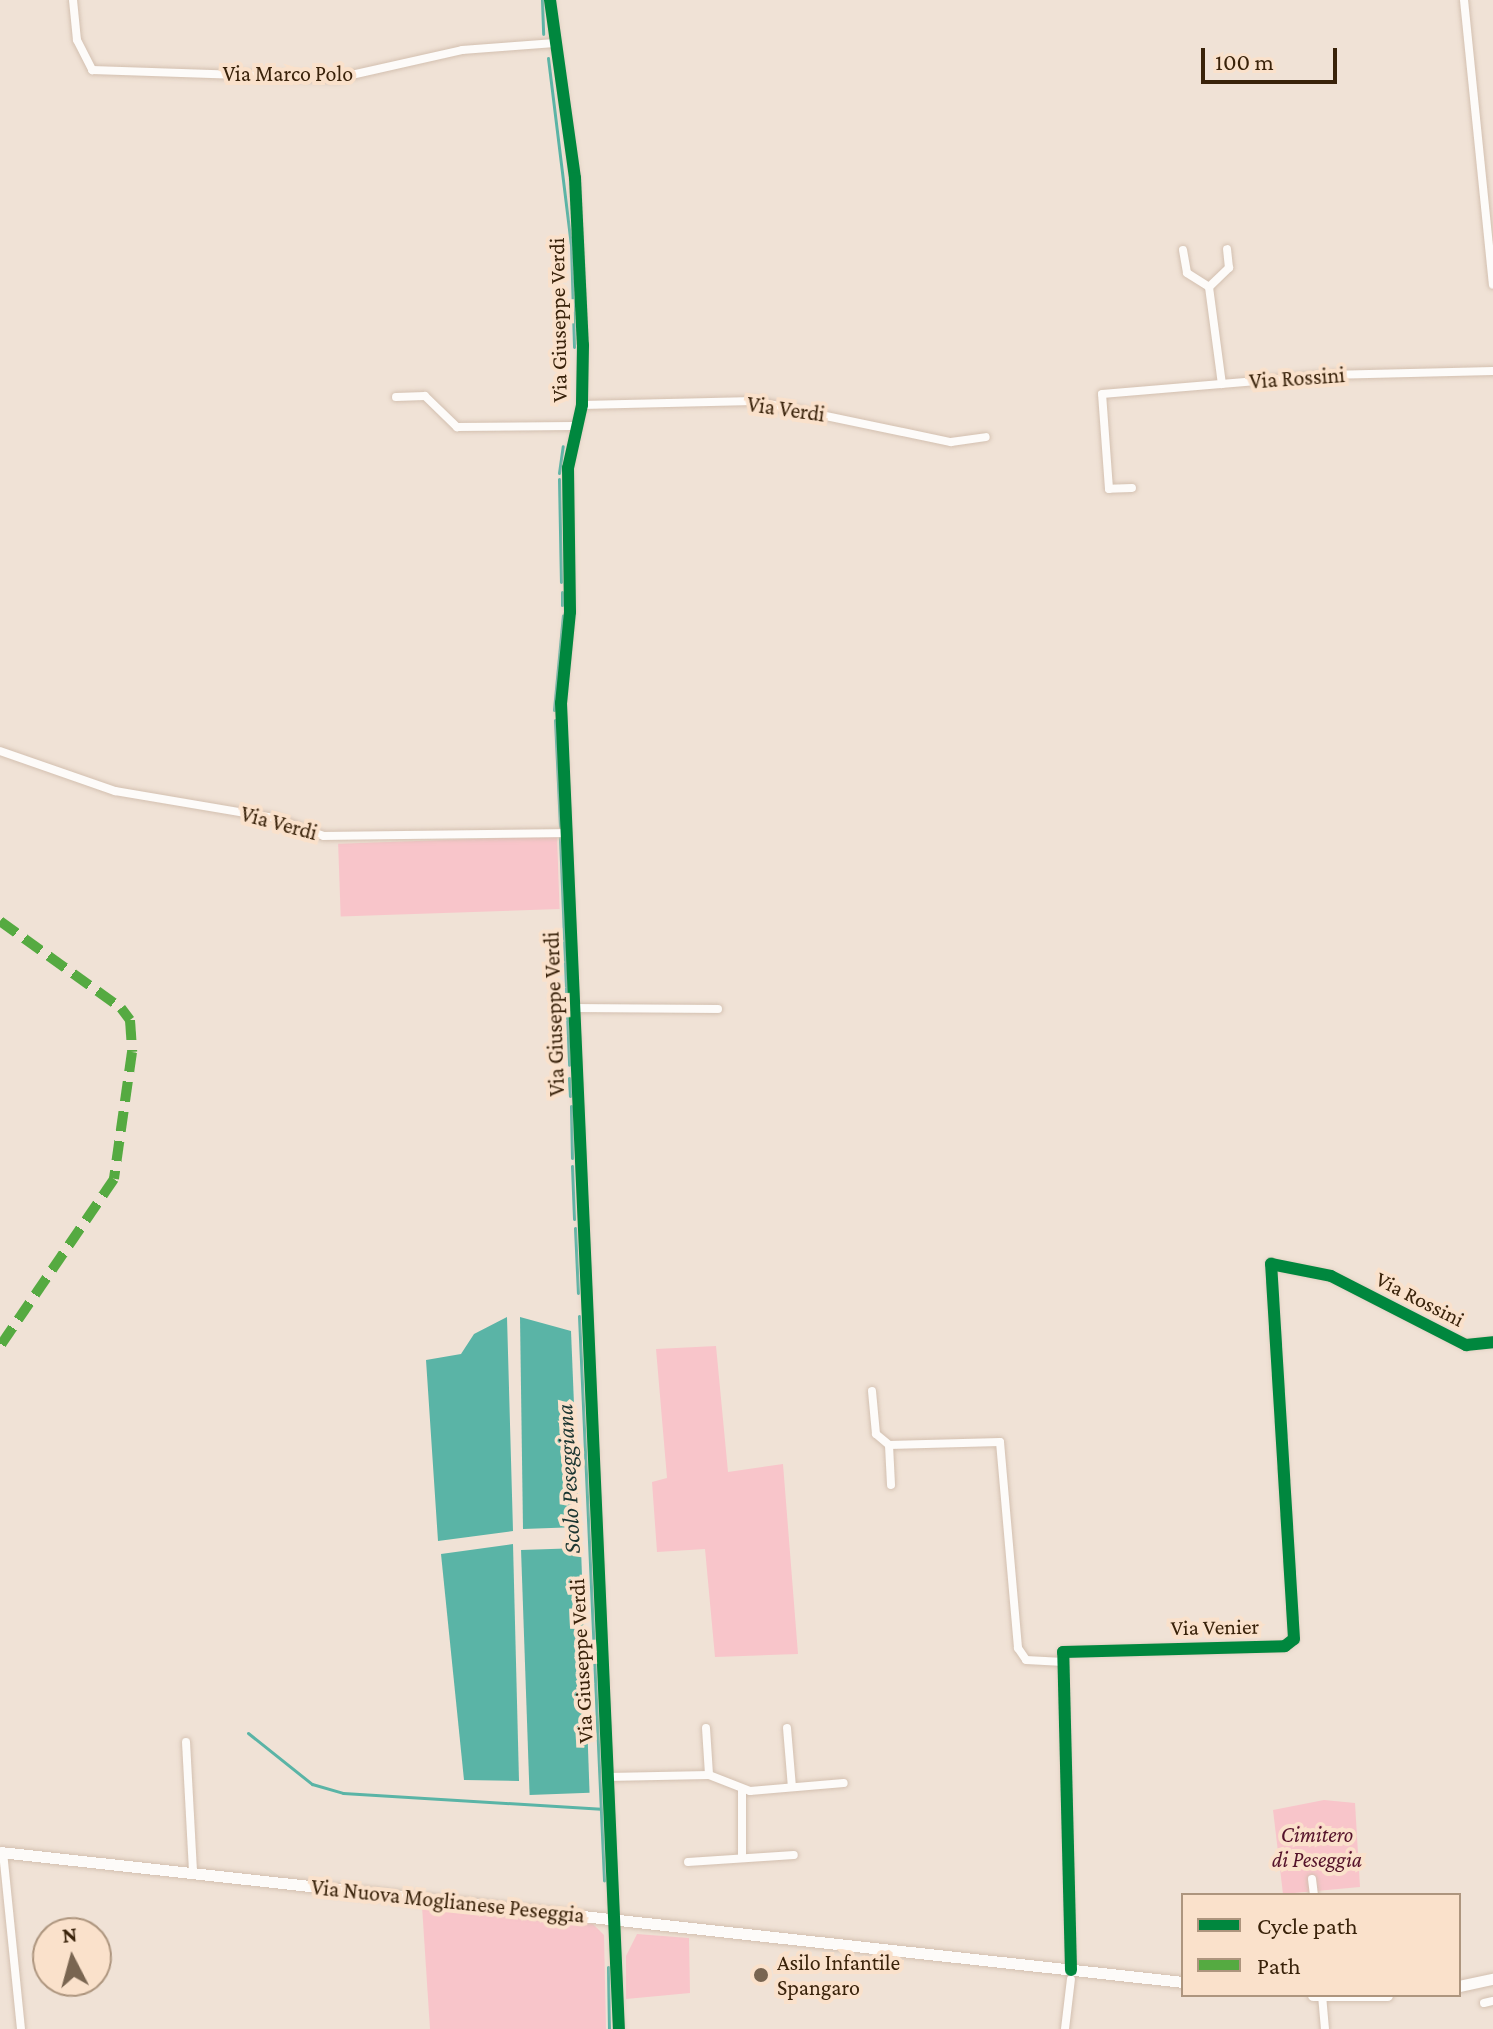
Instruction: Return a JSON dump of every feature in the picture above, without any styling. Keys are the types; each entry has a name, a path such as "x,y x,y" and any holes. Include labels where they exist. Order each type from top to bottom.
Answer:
{"main road":[{"name":"Via Nuova Moglianese Peseggia","path":"1,1852 1071,1974 1181,1982"},
{"path":"1461,1986 1493,1979"}],"street":[{"name":"Via Marco Polo","path":"73,0 77,40 92,70 338,78 462,50 555,43"},
{"name":"Via Giuseppe Verdi","path":"550,0 575,178 582,405 574,426 568,468 570,612 561,703 607,1777 617,1920 619,2029"},
{"path":"1464,0 1490,218 1493,285"},
{"path":"1209,287 1229,268 1227,249"},
{"path":"1183,250 1187,273 1209,287 1222,384"},
{"name":"Via Rossini","path":"1132,488 1109,489 1102,394 1222,384 1493,371"},
{"path":"396,397 425,396 457,427 574,426"},
{"name":"Via Verdi","path":"582,405 754,401 951,442 986,437"},
{"name":"Via Verdi","path":"0,751 115,791 274,818 324,836 567,833"},
{"path":"575,1008 718,1009"},
{"name":"Via Venier","path":"1059,1662 1071,1649 1291,1643 1295,1627 1268,1279 1271,1264 1279,1262 1331,1276"},
{"name":"Via Rossini","path":"1331,1276 1466,1345 1493,1342"},
{"path":"872,1391 876,1434 889,1445 1000,1442 1018,1648 1026,1660 1059,1662 1071,1974 1065,2029"},
{"path":"889,1445 891,1485"},
{"path":"706,1728 709,1775"},
{"path":"787,1728 792,1787"},
{"path":"186,1742 193,1873"},
{"path":"607,1777 709,1775 742,1789 844,1783"},
{"path":"742,1789 742,1857"},
{"path":"1,1852 21,2029"},
{"path":"688,1862 794,1855"},
{"path":"1312,1879 1314,1893"},
{"path":"1322,1997 1325,2029"}],"green space":[{"path":"557,836 560,909 341,917 338,844"},
{"path":"716,1346 728,1472 783,1464 798,1654 715,1657 705,1549 657,1552 652,1482 667,1478 656,1349"},
{"name":"Cimitero di Peseggia","path":"1324,1800 1355,1803 1360,1887 1283,1893 1273,1810"},
{"path":"422,1906 593,1924 604,1935 606,2029 430,2029"},
{"path":"637,1934 689,1938 690,1993 626,1999 626,1956"}],"water":[{"path":"507,1317 513,1531 438,1541 426,1360 461,1354 474,1334"},
{"path":"520,1317 571,1331 579,1527 523,1529"},
{"path":"513,1544 519,1781 464,1780 441,1554"},
{"path":"581,1548 590,1793 530,1795 521,1550"}],"waterway":[{"name":"Scolo Peseggiana","path":"542,0 543,34"},
{"name":"Scolo Peseggiana","path":"548,58 571,244 574,347"},
{"name":"Scolo Peseggiana","path":"559,473 563,446"},
{"name":"Scolo Peseggiana","path":"559,479 561,582"},
{"name":"Scolo Peseggiana","path":"562,592 562,605"},
{"name":"Scolo Peseggiana","path":"554,710 563,615"},
{"name":"Scolo Peseggiana","path":"555,720 560,827"},
{"name":"Scolo Peseggiana","path":"560,837 569,1065"},
{"name":"Scolo Peseggiana","path":"569,1078 570,1096"},
{"name":"Scolo Peseggiana","path":"571,1106 572,1158"},
{"name":"Scolo Peseggiana","path":"572,1166 574,1219"},
{"name":"Scolo Peseggiana","path":"575,1228 578,1293"},
{"name":"Scolo Peseggiana","path":"579,1316 604,1880"},
{"path":"248,1733 312,1784 343,1793 601,1809"},
{"name":"Scolo Peseggiana","path":"608,1967 609,2029"}],"marked path":[{"path":"0,921 121,1008 130,1020 132,1052 114,1179 0,1346"}],"cycle path":[{"path":"550,0 575,178 583,345 582,405 568,468 570,612 561,703 619,2029"},
{"path":"1071,1970 1063,1652 1285,1646 1294,1639 1271,1264 1331,1276 1466,1345 1493,1342"}],"place":[{"name":"Asilo Infantile Spangaro","path":"761,1975"}]}
